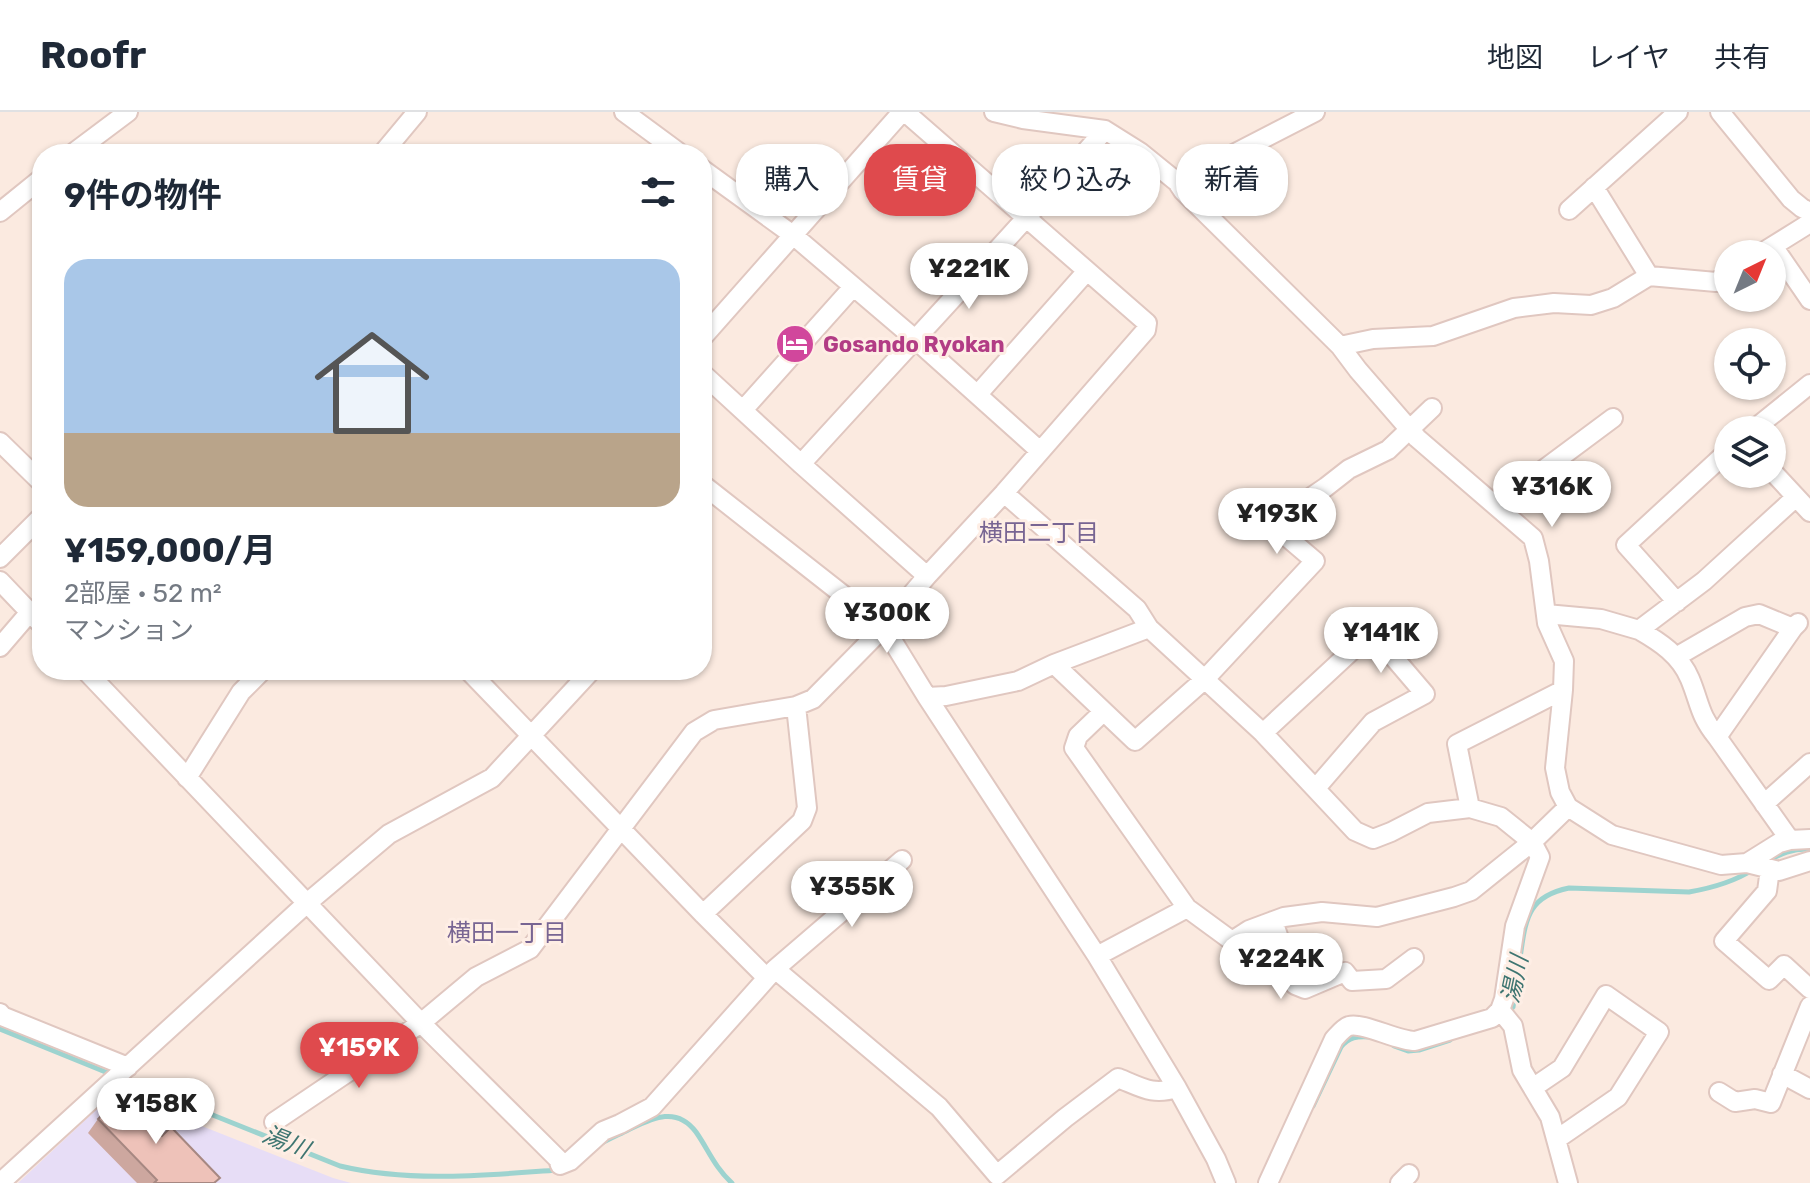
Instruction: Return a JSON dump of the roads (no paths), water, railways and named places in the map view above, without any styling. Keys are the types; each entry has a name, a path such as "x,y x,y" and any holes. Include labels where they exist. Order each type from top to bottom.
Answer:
{"street":[{"path":"85,144 128,112"},
{"path":"624,112 667,144"},
{"path":"274,1122 421,1023 476,977 530,949 694,732 714,720 796,706 813,699 884,627 1004,493 1146,330 1147,323 904,112 712,327"},
{"path":"994,112 1105,130 1140,152 1176,181"},
{"path":"1253,144 1315,112"},
{"path":"1569,210 1678,112"},
{"path":"1720,112 1791,199 1810,212"},
{"path":"388,144 406,116"},
{"path":"801,464 1105,130"},
{"path":"712,176 793,235 1040,451"},
{"path":"0,212 32,186"},
{"path":"1594,187 1649,276"},
{"path":"1208,216 1340,346 1410,431 1533,538 1547,623 1564,661 1555,768 1560,792 1568,807 1612,835 1721,865 1747,863 1779,871 1810,861"},
{"path":"1782,240 1810,221"},
{"path":"978,394 1087,271"},
{"path":"1786,273 1810,300"},
{"path":"1340,346 1373,339 1433,336 1514,308 1554,303 1591,305 1613,298 1649,276 1714,282"},
{"path":"743,410 853,287"},
{"path":"712,382 927,576"},
{"path":"1770,416 1810,384"},
{"path":"1054,664 1135,741 1205,679 1315,561 1281,532 1301,504 1349,469 1388,450 1432,408"},
{"path":"1496,505 1613,418"},
{"path":"0,442 32,473"},
{"path":"1677,602 1626,545 1714,464"},
{"path":"1786,486 1810,512"},
{"path":"712,492 884,627 1097,956 1177,1088 1226,1183"},
{"path":"1004,493 1137,609 1149,628 1263,733 1355,831 1373,839 1428,813 1470,808 1501,817 1532,842 1540,857 1515,926 1500,1010 1492,1018 1415,1041 1349,1026 1334,1039 1268,1183"},
{"path":"1639,630 1704,581 1796,497"},
{"path":"0,558 32,526"},
{"path":"0,581 32,614"},
{"path":"1546,614 1601,619 1639,630 1663,644 1690,677 1706,725 1790,840"},
{"path":"1676,657 1745,617 1759,614 1803,623 1717,737"},
{"path":"0,647 32,621"},
{"path":"927,697 1018,681 1149,628"},
{"path":"1263,733 1372,632 1425,694 1373,722 1316,788"},
{"path":"94,680 421,1023 558,1159 560,1173"},
{"path":"187,778 241,692 253,680"},
{"path":"478,680 703,914 771,973 939,1107 997,1175 1118,1078 1162,1093 1177,1088"},
{"path":"0,1183 306,904 389,834 492,778 583,680"},
{"path":"1470,808 1457,744 1563,690"},
{"path":"703,914 802,821 807,808 796,706"},
{"path":"1103,712 1078,736 1074,748 1187,908 1232,941 1249,930 1284,917 1322,912 1377,917 1471,891 1532,842 1568,807"},
{"path":"1764,804 1810,763"},
{"path":"1747,863 1779,843 1810,839"},
{"path":"560,1173 603,1131 652,1107 771,973 902,860"},
{"path":"1770,869 1767,891 1724,941 1769,980 1784,965 1810,989"},
{"path":"1097,956 1187,908"},
{"path":"1273,921 1295,985 1305,989 1345,972 1352,981 1386,979 1414,958"},
{"path":"1534,1087 1562,1068 1606,995 1659,1032 1618,1097 1557,1139"},
{"path":"1719,1092 1735,1102 1755,1099 1771,1103 1810,1006"},
{"path":"1500,1010 1513,1026 1522,1070 1550,1117 1568,1183"},
{"path":"1,1015 121,1073"},
{"path":"1782,1074 1810,1089"}],"waterway":[{"name":"湯川","path":"1766,862 1787,852 1810,849"},
{"name":"湯川","path":"1508,1013 1513,1007 1528,918 1532,909 1546,896 1569,888 1689,892 1723,884 1754,869"},
{"name":"湯川","path":"0,1029 113,1075"},
{"name":"湯川","path":"1313,1106 1341,1047 1354,1038 1370,1037"},
{"name":"湯川","path":"1394,1046 1408,1051 1419,1050 1450,1040"},
{"name":"湯川","path":"123,1079 340,1166 421,1176 558,1170"},
{"name":"湯川","path":"600,1144 654,1119 680,1119 696,1132 716,1165 732,1183"}],"place":[{"name":"Gosando Ryokan","path":"795,344"}],"district":[{"name":"横田二丁目","path":"1039,533"},
{"name":"横田一丁目","path":"507,933"}]}
